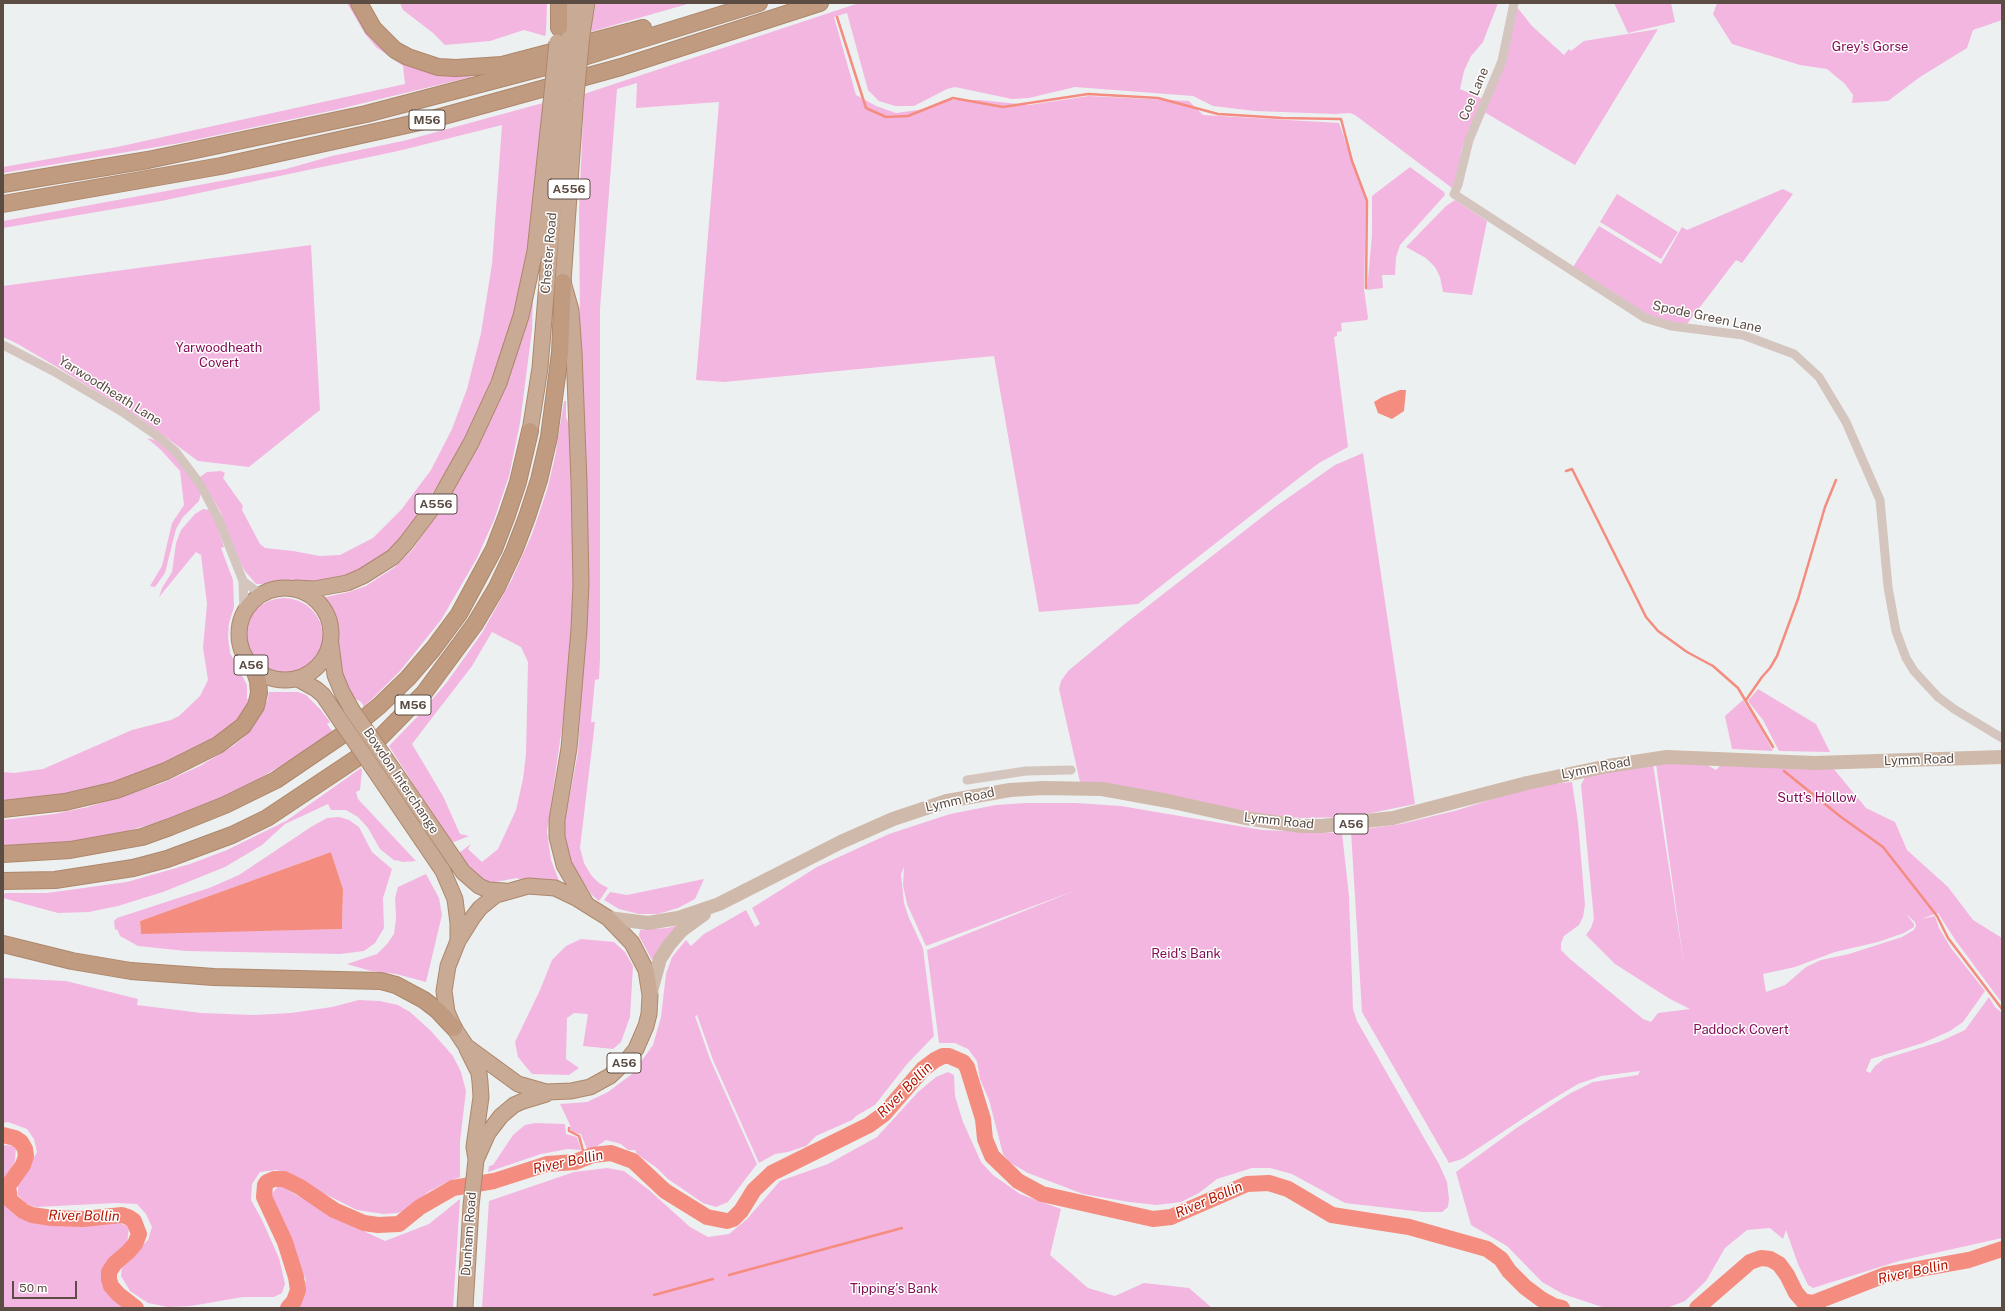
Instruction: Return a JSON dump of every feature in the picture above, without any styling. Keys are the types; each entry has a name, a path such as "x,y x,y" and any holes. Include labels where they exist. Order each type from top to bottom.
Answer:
{"highway":[{"path":"358,3 373,28 395,50 424,63 456,68 502,65 644,28 729,3"},
{"path":"559,3 567,35"},
{"path":"565,3 567,35"},
{"name":"Chester Road","path":"530,431 540,368 563,100 567,35 574,3"},
{"name":"Chester Road","path":"567,35 586,3"},
{"name":"M56","path":"3,184 148,160 373,112 579,58 759,3"},
{"name":"M56","path":"3,205 221,166 429,120 621,67 820,3"},
{"name":"A556","path":"296,588 314,589 347,583 368,574 393,557 406,544 436,504 471,443 498,383 521,316 535,251 563,100 567,35"},
{"name":"Chester Road","path":"563,100 563,282 571,310 581,584 569,748 557,820 557,837 564,864 587,905"},
{"name":"M56","path":"3,881 55,880 133,868 167,859 232,835 267,818 366,752 424,693 468,635 494,593 514,551 527,517 539,480 550,437 560,352 563,282"},
{"name":"M56","path":"3,854 70,850 106,844 142,837 200,817 276,780 351,729 379,706 408,678 433,649 459,614 494,549 518,482 530,431"},
{"name":"A56","path":"282,587 296,588 309,593 319,602 327,613 331,626 332,640 327,654 313,671 298,679 280,680 261,674 254,669 246,659 240,647 238,634 240,620 244,612 255,598 263,593 282,587"},
{"name":"Bowdon Interchange","path":"332,640 331,652 335,675 352,710 463,872 486,889 497,892 508,891"},
{"path":"3,809 65,802 116,790 166,771 218,745 243,726 253,711 259,693 258,681 254,669"},
{"name":"Bowdon Interchange","path":"298,679 316,688 323,696 443,871 450,884 457,908 458,941"},
{"name":"A56","path":"528,886 555,888 608,918 626,936 638,952 646,970 650,995 646,1026 636,1049 628,1059 610,1076 599,1083 571,1091 557,1092 535,1090 518,1084 466,1046 454,1028 447,1012 444,991 448,966 458,941 480,908 496,895 508,891 528,886"},
{"path":"3,944 72,960 138,971 214,977 381,981 402,988 424,1000 454,1028"},
{"name":"Dunham Road","path":"465,1308 471,1206 476,1162 474,1148 481,1098 479,1074 466,1046"},
{"name":"Dunham Road","path":"476,1162 493,1125 514,1105 538,1095 557,1092"}],"main road":[{"name":"Lymm Road","path":"650,995 660,959 669,945 682,930 719,904 847,839 893,819 947,801 1010,790 1043,788 1102,789 1168,801 1245,818 1302,826 1322,826 1394,818 1527,783 1608,766 1668,757 1815,763 2002,757"},
{"name":"Lymm Road","path":"608,918 638,922 661,922 719,904"}],"street":[{"name":"Coe Lane","path":"1454,194 1458,185 1469,140 1502,61 1514,3"},
{"name":"Spode Green Lane","path":"1454,194 1646,318 1671,326 1743,335 1794,354 1819,377 1846,422 1880,500 1884,557 1889,594 1896,631 1906,658 1914,671 1938,697 1954,709 2002,738"},
{"name":"Yarwoodheath Lane","path":"3,345 53,371 124,413 156,435 176,452 200,484 219,520 243,581 244,612"},
{"path":"243,581 263,593"},
{"path":"967,780 1026,771 1071,770"}],"green space":[{"path":"347,3 353,3 370,34 383,49 405,63 471,75 471,77 335,110 180,143 3,173 3,167 117,147 405,84 403,66 376,47 365,34"},
{"path":"400,3 547,3 546,33 545,36 524,30 490,41 445,45 433,33 403,10"},
{"path":"596,3 691,3 590,32"},
{"path":"859,3 1498,3 1483,42 1471,56 1464,71 1460,89 1483,99 1462,148 1457,178 1452,188 1355,115 1350,113 1335,114 1255,111 1213,106 1193,96 1075,87 1029,98 1012,99 955,87 947,89 914,106 895,106 879,101 868,90 847,13 834,17 856,95 876,106 896,113 924,109 944,100 980,100 1029,105 1089,96 1189,101 1203,115 1339,123 1366,201 1364,289 1368,318 1367,320 1341,323 1342,331 1337,332 1337,336 1334,337 1348,447 1319,463 1138,604 1039,612 994,356 724,382 696,380 719,102 636,108 637,83 617,89 600,309 600,659 599,679 595,680 591,722 595,722 580,848 584,863 591,875 599,883 608,888 599,901 592,895 580,877 578,878 569,858 565,843 564,827 578,752 583,670 579,209 584,94"},
{"path":"1614,3 1671,3 1675,22 1628,33"},
{"name":"Grey's Gorse","path":"1717,3 2002,3 2002,20 1973,30 1967,48 1920,77 1888,101 1852,103 1853,95 1845,84 1827,69 1800,65 1732,44 1713,14"},
{"path":"1517,7 1532,26 1564,55 1569,49 1571,51 1584,41 1658,29 1575,165 1484,112"},
{"path":"543,103 529,244 512,323 501,357 478,412 456,456 407,533 383,556 351,574 335,580 303,584 256,584 239,561 220,511 200,477 207,472 221,471 225,473 223,478 243,506 242,510 260,544 265,548 320,556 340,555 373,538 401,510 431,470 452,429 467,389 481,333 492,264 502,125 398,151 161,201 3,228 3,221 286,169 332,156 407,140"},
{"path":"1410,167 1444,192 1445,195 1400,245 1396,257 1395,275 1382,275 1383,288 1367,290 1372,235 1372,196"},
{"path":"1783,189 1793,194 1742,263 1736,260 1687,324 1667,322 1640,312 1573,267 1599,226 1661,264 1682,227 1687,230"},
{"path":"1617,194 1678,232 1661,259 1600,222"},
{"path":"1455,200 1487,221 1472,295 1443,292 1440,277 1435,267 1426,258 1406,247 1446,206"},
{"name":"Yarwoodheath Covert","path":"311,245 320,410 249,467 198,461 141,419 57,367 3,337 3,286"},
{"path":"531,298 533,299 532,330 520,423 509,476 494,520 477,558 441,620 400,671 364,707 361,702 356,699 354,701 340,672 336,644 337,630 333,616 321,598 349,592 366,586 395,567 413,549 464,472 485,431 524,334"},
{"path":"564,401 566,401 566,417 570,427 574,557 572,627 566,699 547,832 551,860 560,883 540,879 521,880 517,878 490,883 480,877 466,864 460,856 460,852 471,844 468,849 482,862 498,849 516,810 523,779 526,754 528,662 521,647 492,632 472,666 412,744 443,796 460,834 469,836 454,842 449,840 389,746 419,715 447,682 482,633 512,579 532,534 547,490 555,457"},
{"path":"147,438 155,440 168,450 190,473 201,493 199,501 183,517 176,529 165,573 155,587 150,586 162,566 172,523 184,505 180,471 161,450"},
{"path":"1363,453 1415,804 1352,817 1301,818 1258,814 1080,782 1059,689 1061,681 1068,671 1126,623 1275,507 1335,465"},
{"path":"203,509 210,510 216,522 224,547 221,548 233,580 234,607 229,623 228,637 230,653 247,685 247,699 250,700 241,716 221,735 186,754 146,771 100,787 56,797 3,803 3,772 14,773 43,769 132,730 171,720 179,716 200,696 208,680 203,648 207,604 201,555 196,552 159,597 162,588 172,572 176,543 181,530 195,514"},
{"path":"284,598 299,601 312,609 320,622 323,637 320,652 312,665 299,673 284,676 269,673 256,665 248,652 245,637 248,622 256,609 269,601"},
{"name":"Sutt's Hollow","path":"1758,689 1816,724 1830,752 1779,751 1763,720 1748,701"},
{"path":"269,692 298,692 306,695 330,722 327,724 333,732 296,757 255,781 217,800 166,820 109,836 49,844 3,846 3,820 54,814 88,807 160,784 200,766 233,746 244,737 260,715 264,701 267,702"},
{"path":"1743,700 1773,751 1732,749 1725,716"},
{"name":"Paddock Covert","path":"1688,762 1707,765 1716,770 1724,762 1833,768 1866,808 1895,822 1907,850 1948,887 1973,920 2002,938 2002,1003 1956,941 1938,913 1921,919 1935,916 1939,928 1951,948 1985,991 1963,1022 1950,1031 1923,1043 1871,1059 1866,1071 1870,1073 1875,1066 1884,1059 1939,1042 1965,1030 1989,997 1995,1007 2002,1013 2002,1238 1899,1261 1813,1288 1808,1285 1798,1264 1786,1230 1783,1239 1770,1228 1747,1230 1725,1248 1706,1281 1685,1301 1667,1308 1605,1308 1563,1294 1542,1282 1507,1246 1471,1225 1456,1172 1515,1129 1569,1094 1593,1082 1638,1075 1640,1071 1601,1076 1578,1084 1462,1159 1449,1163 1362,1012 1351,831 1401,824 1458,810 1534,786 1572,782 1578,822 1585,905 1583,917 1579,925 1564,936 1561,943 1561,950 1643,1019 1651,1022 1658,1013 1690,1009 1670,999 1615,964 1586,935 1591,928 1594,919 1581,785 1585,777 1653,764 1684,965 1656,764","holes":["1906,914 1915,922 1916,926 1914,930 1902,937 1849,954 1821,960 1806,967 1785,985 1766,992 1763,974 1795,967 1835,952 1878,942 1904,933 1914,927 1914,924"]},
{"path":"361,768 360,790 356,792 358,799 416,861 395,861 380,849 368,828 358,817 346,810 331,810 328,804 285,824 262,845 225,867 163,892 118,906 89,912 58,913 3,898 5,893 47,893 127,882 190,864 227,850 286,821"},
{"name":"Reid's Bank","path":"1025,803 1076,803 1121,806 1262,830 1342,833 1349,896 1353,1009 1357,1021 1439,1164 1447,1182 1449,1199 1448,1207 1442,1212 1423,1212 1345,1203 1292,1174 1270,1168 1252,1168 1217,1179 1199,1193 1181,1202 1157,1205 1083,1194 1028,1173 1009,1162 1003,1154 989,1100 980,1079 977,1061 968,1049 955,1043 939,1043 927,950 1074,891 926,946 907,904 903,885 904,867 901,874 904,903 909,918 923,948 934,1036 907,1064 875,1105 852,1120 816,1136 806,1146 788,1152 775,1154 759,1163 713,1060 697,1015 695,1016 710,1059 757,1164 728,1202 716,1207 703,1203 668,1179 657,1168 637,1154 635,1150 628,1150 621,1144 606,1140 593,1149 587,1149 581,1134 571,1132 570,1125 560,1104 587,1102 608,1092 632,1074 653,1045 661,1017 666,974 672,957 686,940 691,946 704,934 746,910 755,927 760,924 752,908 817,867 889,834 950,814 996,805"},
{"path":"339,817 349,820 359,827 372,852 392,869 383,898 384,928 375,943 364,951 340,954 186,951 138,946 120,936 117,929 115,930 114,921 117,918 209,888 239,875 327,818","holes":["331,852 343,889 342,929 141,933 140,921"]},
{"path":"426,874 439,898 442,915 426,982 396,974 371,971 347,964 377,954 387,944 394,934 396,918 395,898 398,887"},
{"path":"704,879 695,899 678,908 658,914 639,914 619,909 604,900 610,892 627,895"},
{"path":"678,925 654,961 652,960 639,936 640,930 668,928"},
{"path":"581,939 614,942 625,952 633,966 630,1017 621,1042 613,1049 583,1046 588,1014 574,1013 567,1018 566,1059 579,1068 569,1075 532,1074 518,1057 515,1042 540,990 552,960 566,946"},
{"path":"3,978 66,981 138,999 137,1005 201,1013 254,1015 291,1013 332,1007 359,1000 380,1001 398,1005 410,1012 431,1031 453,1056 461,1072 466,1091 460,1141 460,1177 428,1192 406,1210 398,1213 383,1214 357,1210 313,1188 290,1173 276,1170 260,1172 252,1184 251,1200 262,1220 279,1258 285,1284 282,1293 274,1297 243,1297 191,1306 168,1307 148,1303 130,1291 121,1276 122,1265 148,1240 152,1227 146,1214 137,1204 116,1203 36,1207 26,1204 18,1195 18,1185 37,1152 34,1139 27,1129 8,1122 3,1123"},
{"name":"Tipping's Bank","path":"948,1072 954,1075 955,1096 963,1122 981,1162 993,1175 1020,1194 1061,1209 1050,1255 1088,1288 1115,1296 1144,1283 1189,1288 1212,1308 482,1308 489,1201 574,1172 607,1168 624,1171 649,1190 690,1227 708,1237 729,1234 747,1219 780,1181 828,1164 877,1137 918,1092 936,1077"},
{"path":"535,1123 565,1124 566,1134 577,1137 581,1150 568,1149 541,1154 488,1172 489,1166 493,1165 513,1135 525,1125"},
{"path":"3,1145 16,1146 15,1161 3,1182"},
{"path":"279,1185 342,1221 385,1241 429,1224 460,1199 453,1308 291,1308 306,1280 270,1196"},
{"path":"3,1188 16,1215 102,1215 129,1227 127,1245 105,1274 136,1308 3,1308"}],"shaded area":[{"path":"1400,390 1406,390 1404,411 1392,419 1378,413 1374,402"},
{"path":"331,852 343,889 342,929 141,934 140,921"}],"waterway":[{"path":"837,17 866,108 886,117 908,116 953,98 1003,107 1088,94 1158,98 1218,114 1282,118 1341,119 1352,161 1367,201 1366,288"},
{"path":"1566,471 1572,469 1646,617 1658,631 1687,652 1713,666 1738,688 1773,747"},
{"path":"1746,700 1777,656 1798,599 1825,507 1836,480"},
{"path":"1784,771 1841,817 1883,847 1937,916 1948,938 2002,1009"},
{"name":"River Bollin","path":"288,1308 294,1301 298,1290 296,1277 285,1242 264,1197 265,1185 267,1182 274,1179 284,1179 300,1187 334,1210 364,1223 378,1225 399,1224 420,1207 453,1188 494,1181 547,1164 575,1162 593,1155 611,1153 633,1161 665,1191 707,1217 727,1221 733,1219 741,1211 754,1190 772,1173 869,1125 884,1114 923,1069 943,1056 949,1056 963,1062 967,1067 983,1119 985,1139 992,1156 1018,1181 1042,1194 1153,1219 1171,1217 1247,1184 1269,1183 1288,1189 1332,1215 1409,1227 1487,1249 1501,1259 1509,1271 1525,1287 1541,1299 1554,1306 1562,1308"},
{"path":"569,1128 569,1131 579,1136 585,1158"},
{"name":"River Bollin","path":"3,1135 15,1138 21,1142 25,1149 26,1156 23,1165 8,1186 10,1200 23,1211 32,1215 52,1218 83,1219 122,1215 134,1221 139,1234 135,1244 115,1263 109,1272 109,1279 111,1286 118,1294 136,1308"},
{"path":"729,1275 902,1228"},
{"name":"River Bollin","path":"1697,1308 1750,1262 1761,1258 1770,1259 1779,1264 1787,1275 1796,1293 1803,1301 1813,1303 1885,1275 1969,1260 2002,1249"},
{"path":"654,1295 713,1279"}]}
